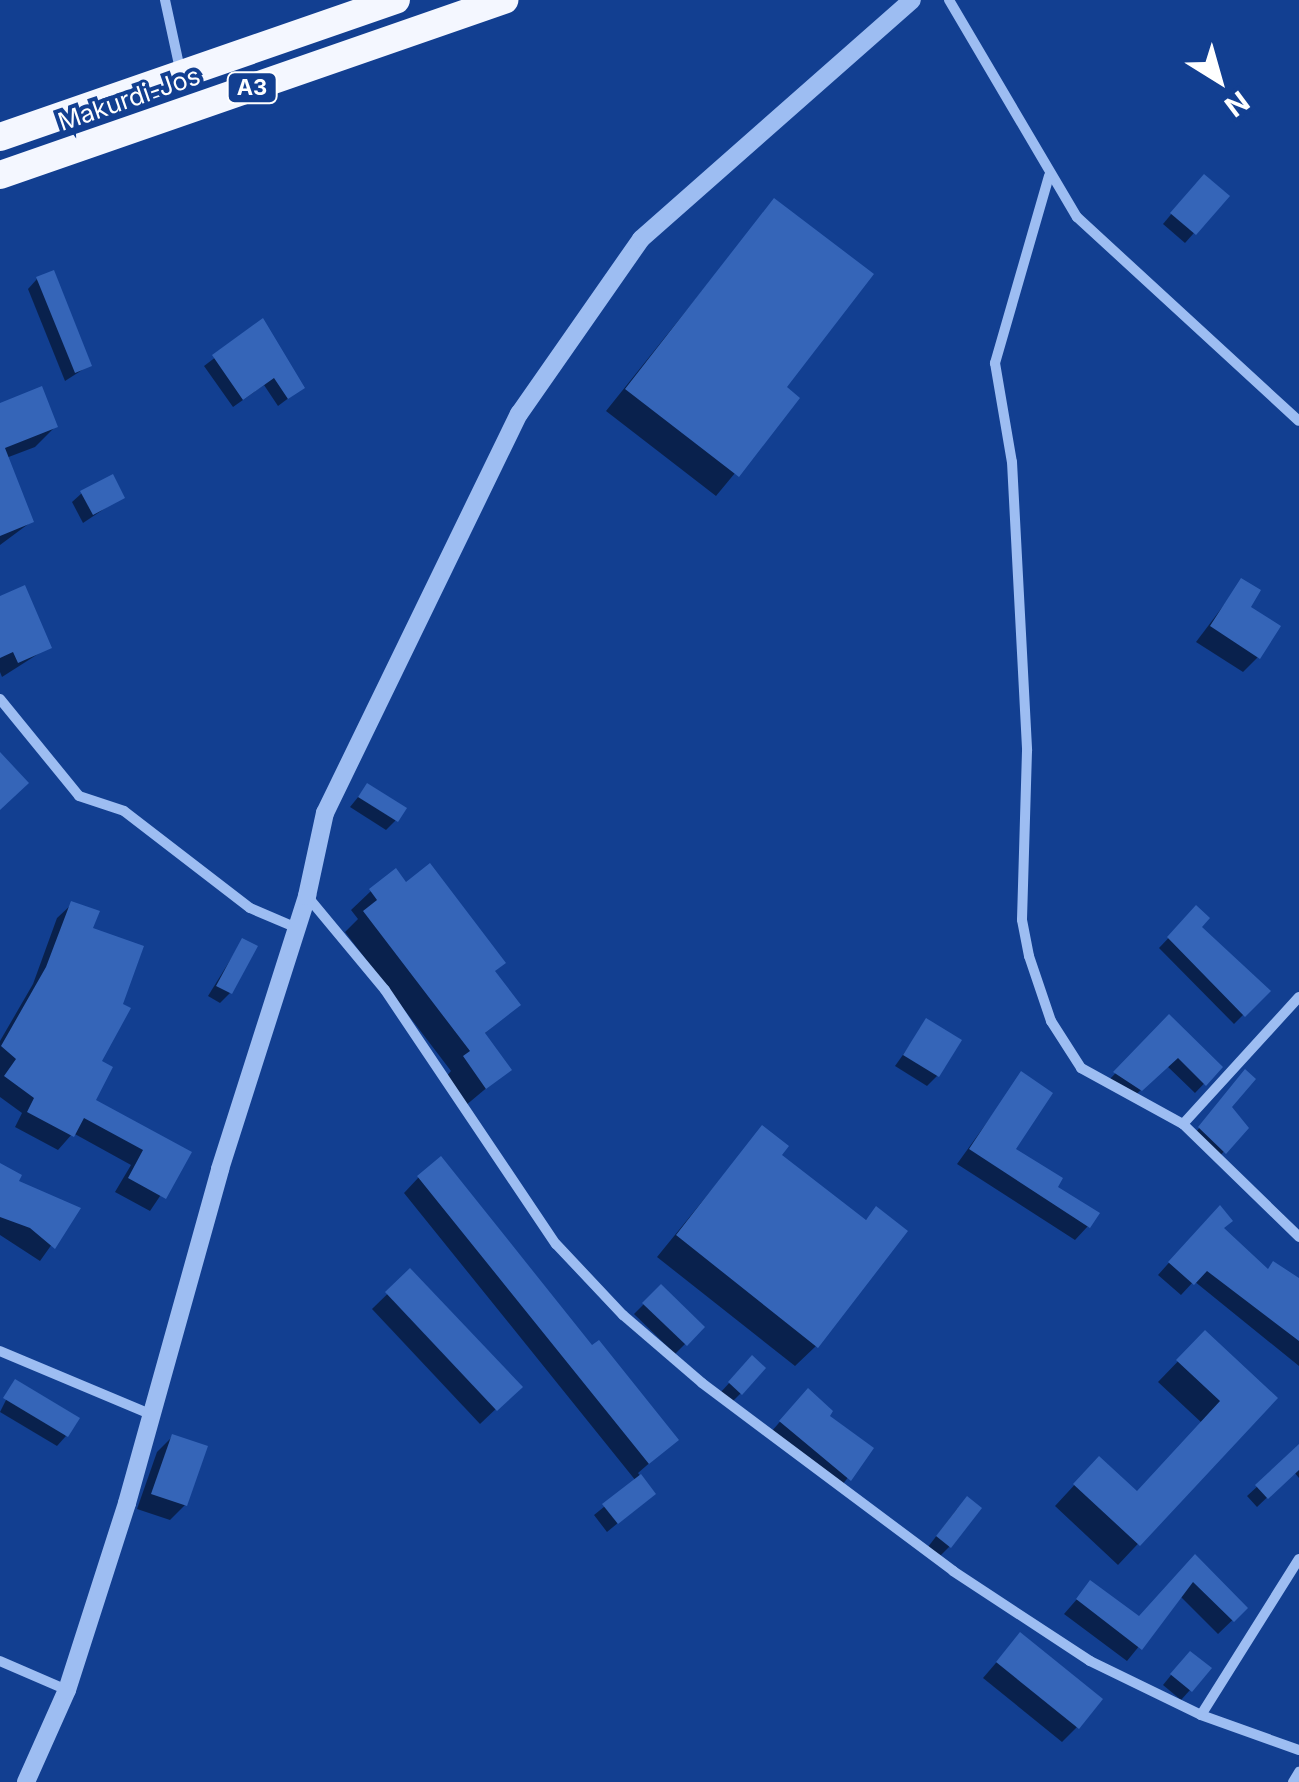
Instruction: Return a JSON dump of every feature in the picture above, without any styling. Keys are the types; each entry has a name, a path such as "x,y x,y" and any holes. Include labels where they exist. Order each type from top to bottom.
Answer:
{"highway":[{"name":"Makurdi-Jos","path":"0,137 396,0"},
{"name":"Makurdi-Jos","path":"0,175 504,0"}],"street":[{"path":"165,0 182,75"},
{"path":"26,1782 67,1690 153,1416 220,1169 307,896 324,813 519,414 582,317 641,239 710,172 912,0"},
{"path":"949,0 1076,217 1299,420"},
{"path":"1050,176 995,363 1012,462 1027,751 1022,920 1040,992 1074,1058 1096,1079 1183,1124 1299,1236"},
{"path":"0,699 79,796 124,811 250,908 297,928"},
{"path":"307,896 385,990 556,1244 623,1315 702,1383 953,1571 1090,1661 1202,1715 1299,1750"},
{"path":"1183,1124 1299,997"},
{"path":"0,1350 153,1416"},
{"path":"1202,1715 1299,1559"},
{"path":"0,1661 67,1690"},
{"path":"1293,1782 1299,1772"}],"building":[{"path":"1204,174 1230,196 1196,235 1170,213"},
{"path":"774,198 874,274 787,387 800,398 739,477 625,389"},
{"path":"54,270 92,366 75,373 36,277"},
{"path":"263,318 305,388 288,399 274,378 243,400 212,355"},
{"path":"42,386 58,427 5,448 34,522 0,536 0,403"},
{"path":"113,474 125,498 93,515 80,491"},
{"path":"1241,578 1261,590 1251,607 1281,626 1260,659 1210,626"},
{"path":"25,585 52,648 18,663 13,652 0,658 0,596"},
{"path":"0,752 29,783 0,810"},
{"path":"367,783 407,808 398,822 358,797"},
{"path":"430,863 506,963 495,971 521,1005 485,1033 512,1070 486,1089 463,1056 470,1051 363,911 377,900 369,889 396,868 406,882"},
{"path":"71,901 100,911 93,928 144,946 123,1004 131,1008 102,1061 113,1067 96,1100 192,1152 166,1199 128,1178 143,1150 84,1118 74,1137 27,1112 34,1098 4,1076 16,1059 1,1046 46,967"},
{"path":"1196,905 1210,918 1202,927 1271,991 1245,1017 1167,937"},
{"path":"242,938 258,946 232,994 216,986"},
{"path":"1169,1014 1223,1067 1206,1086 1178,1058 1142,1091 1113,1072"},
{"path":"926,1018 962,1040 939,1077 903,1055"},
{"path":"1245,1069 1256,1079 1232,1107 1249,1128 1226,1154 1198,1127"},
{"path":"1021,1071 1053,1093 1016,1149 1063,1178 1058,1187 1100,1213 1090,1228 969,1149"},
{"path":"762,1125 789,1146 782,1155 866,1220 876,1206 908,1231 818,1348 676,1235"},
{"path":"441,1156 592,1345 599,1340 679,1440 649,1464 417,1176"},
{"path":"0,1163 22,1175 19,1181 81,1208 55,1249 30,1228 0,1217"},
{"path":"1220,1205 1233,1221 1224,1228 1268,1269 1273,1261 1299,1278 1299,1341 1207,1271 1194,1285 1168,1262"},
{"path":"410,1268 523,1387 497,1411 385,1292"},
{"path":"661,1284 705,1327 687,1346 642,1303"},
{"path":"1205,1330 1278,1398 1140,1546 1073,1484 1099,1456 1137,1491 1220,1401 1176,1360"},
{"path":"752,1355 766,1368 742,1395 728,1382"},
{"path":"15,1379 80,1418 68,1437 3,1398"},
{"path":"808,1388 833,1411 830,1416 874,1448 851,1481 779,1421"},
{"path":"172,1434 208,1446 187,1506 151,1494"},
{"path":"1299,1444 1299,1470 1268,1499 1255,1485"},
{"path":"641,1474 656,1494 618,1524 602,1504"},
{"path":"967,1496 982,1508 951,1548 936,1536"},
{"path":"1195,1554 1248,1608 1234,1622 1193,1582 1142,1650 1076,1599 1090,1580 1139,1616"},
{"path":"1020,1632 1103,1699 1079,1729 996,1662"},
{"path":"1190,1651 1212,1668 1192,1692 1170,1674"}]}
